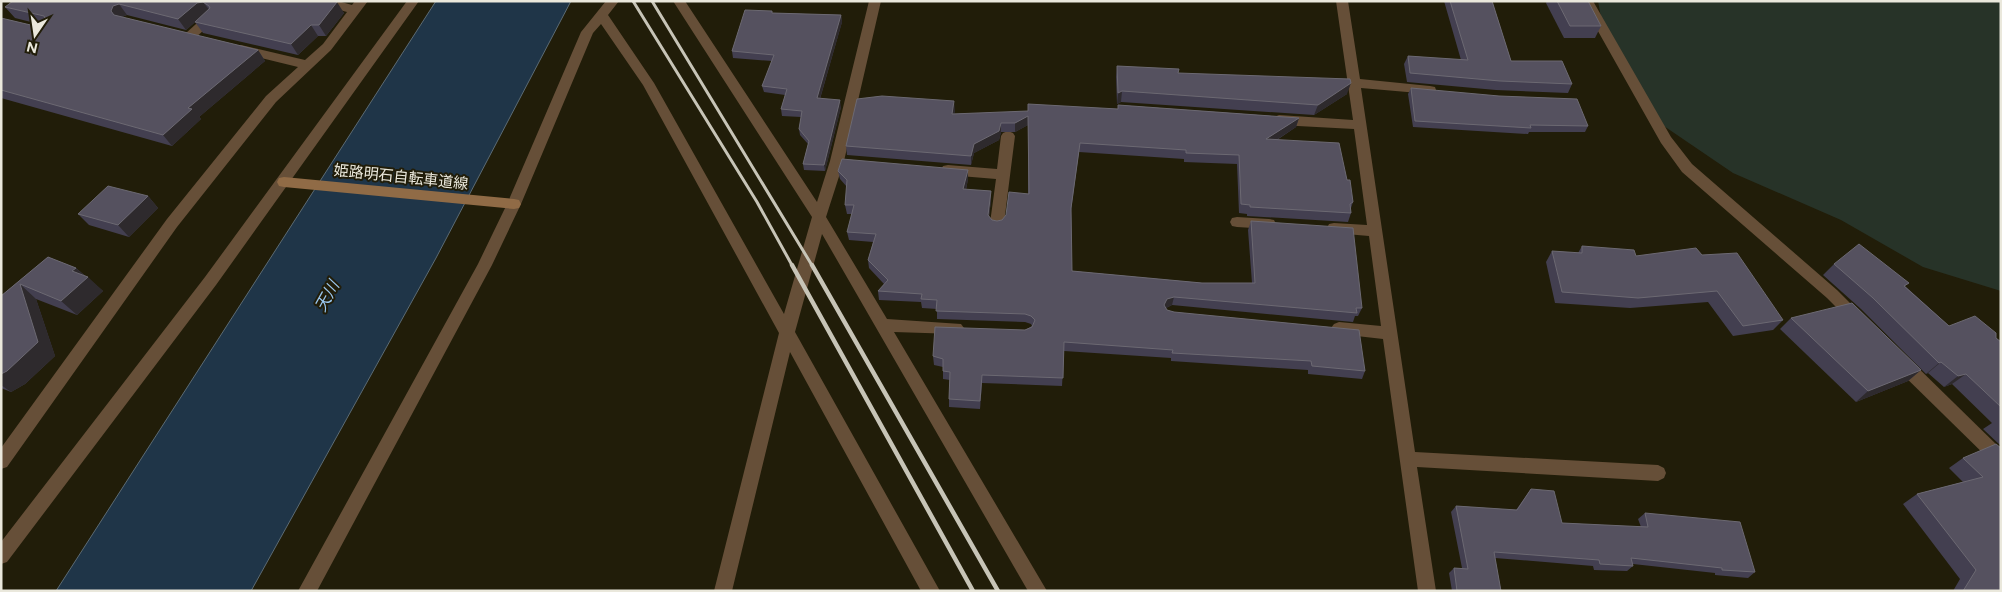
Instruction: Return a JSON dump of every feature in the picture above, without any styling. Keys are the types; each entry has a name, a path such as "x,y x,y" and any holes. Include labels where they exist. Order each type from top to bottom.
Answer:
{"main road":[{"name":"姫路明石自転車道線","path":"284,182 514,204"}],"street":[{"path":"322,1 359,6"},
{"path":"1,556 103,426 284,182 413,1"},
{"path":"307,591 485,264 514,204 586,32 613,1"},
{"path":"679,1 819,217 1038,591"},
{"path":"723,591 787,332 819,217 842,161 875,1"},
{"path":"1342,1 1427,591"},
{"path":"1587,1 1666,140 1687,168 1832,294 1867,328"},
{"path":"1,462 172,223 271,98 327,47 359,6"},
{"path":"601,15 648,83 931,591"},
{"path":"208,41 185,35 210,18"},
{"path":"226,45 308,65"},
{"path":"1354,83 1440,91"},
{"path":"1270,119 1360,125"},
{"path":"997,223 1008,136"},
{"path":"935,169 1003,174"},
{"path":"1238,222 1287,225"},
{"path":"1316,227 1375,231"},
{"path":"882,325 968,328"},
{"path":"1320,327 1390,333"},
{"path":"1888,349 2001,460"},
{"path":"1408,458 1658,473"}],"green space":[{"path":"1598,1 2001,1 2001,291 1923,267 1841,220 1733,173 1658,122 1602,23"}],"water":[{"name":"天川","path":"436,1 571,1 436,258 251,591 56,591"}],"building":[{"path":"13,1 337,2 319,25 311,25 291,44 195,22 210,8 203,2 197,3 178,19 119,4 113,6 111,11 114,15 258,50 188,108 192,109 163,135 1,90 1,18 39,27 47,23 44,16 5,7"},
{"path":"1450,1 1492,1 1511,61 1562,61 1572,84 1500,81 1410,73 1408,56 1468,60"},
{"path":"1557,1 1588,1 1601,26 1570,26"},
{"path":"745,10 772,11 772,13 841,15 817,98 840,100 824,165 803,164 809,141 799,129 802,111 781,109 787,89 762,86 774,55 732,51"},
{"path":"1117,66 1179,69 1178,73 1350,79 1351,83 1318,105 1122,91 1118,93"},
{"path":"1411,88 1499,96 1577,99 1588,126 1530,125 1531,128 1415,121"},
{"path":"882,96 954,101 952,114 1028,111 1028,104 1118,109 1118,105 1299,118 1266,139 1339,143 1347,180 1350,180 1353,202 1350,204 1351,213 1250,207 1250,205 1241,204 1239,155 1186,153 1186,150 1080,143 1071,208 1072,271 1202,283 1255,283 1251,221 1353,228 1362,308 1356,308 1357,313 1174,297 1167,299 1164,305 1167,310 1174,312 1359,330 1365,371 1312,366 1311,361 1172,353 1173,350 1064,342 1063,378 982,375 980,401 949,399 950,372 943,371 943,359 933,356 935,327 1025,330 1032,327 1035,320 1025,314 936,311 937,300 921,299 922,294 878,291 888,280 868,260 876,234 847,232 854,205 845,205 847,180 838,171 842,159 968,170 963,189 991,191 988,215 992,220 1002,220 1006,215 1009,192 1029,194 1028,116 1015,123 1001,123 999,131 974,144 971,156 846,146 857,99"},
{"path":"108,186 148,196 118,225 78,214"},
{"path":"1859,244 1909,283 1904,286 1949,326 1975,316 1996,333 1996,338 2001,342 2001,407 1966,374 1958,376 1941,362 1939,363 1873,298 1834,264"},
{"path":"1582,246 1634,250 1636,256 1696,248 1702,255 1737,253 1783,320 1743,326 1717,291 1638,298 1562,292 1552,251 1582,253"},
{"path":"48,257 76,268 72,271 88,277 61,301 20,284 38,342 7,371 1,374 1,296"},
{"path":"1852,303 1921,370 1868,391 1791,318"},
{"path":"1996,444 2001,448 2001,591 1963,591 1976,570 1917,494 1983,477 1963,458"},
{"path":"1531,489 1554,491 1562,523 1648,527 1645,513 1740,522 1755,572 1722,570 1722,568 1631,558 1633,566 1600,564 1599,560 1494,552 1501,591 1457,591 1454,568 1468,569 1456,506 1517,510"}],"railway":[{"path":"633,1 757,202 793,267"},
{"path":"652,1 813,267"},
{"path":"792,265 973,591"},
{"path":"812,265 998,591"}]}
